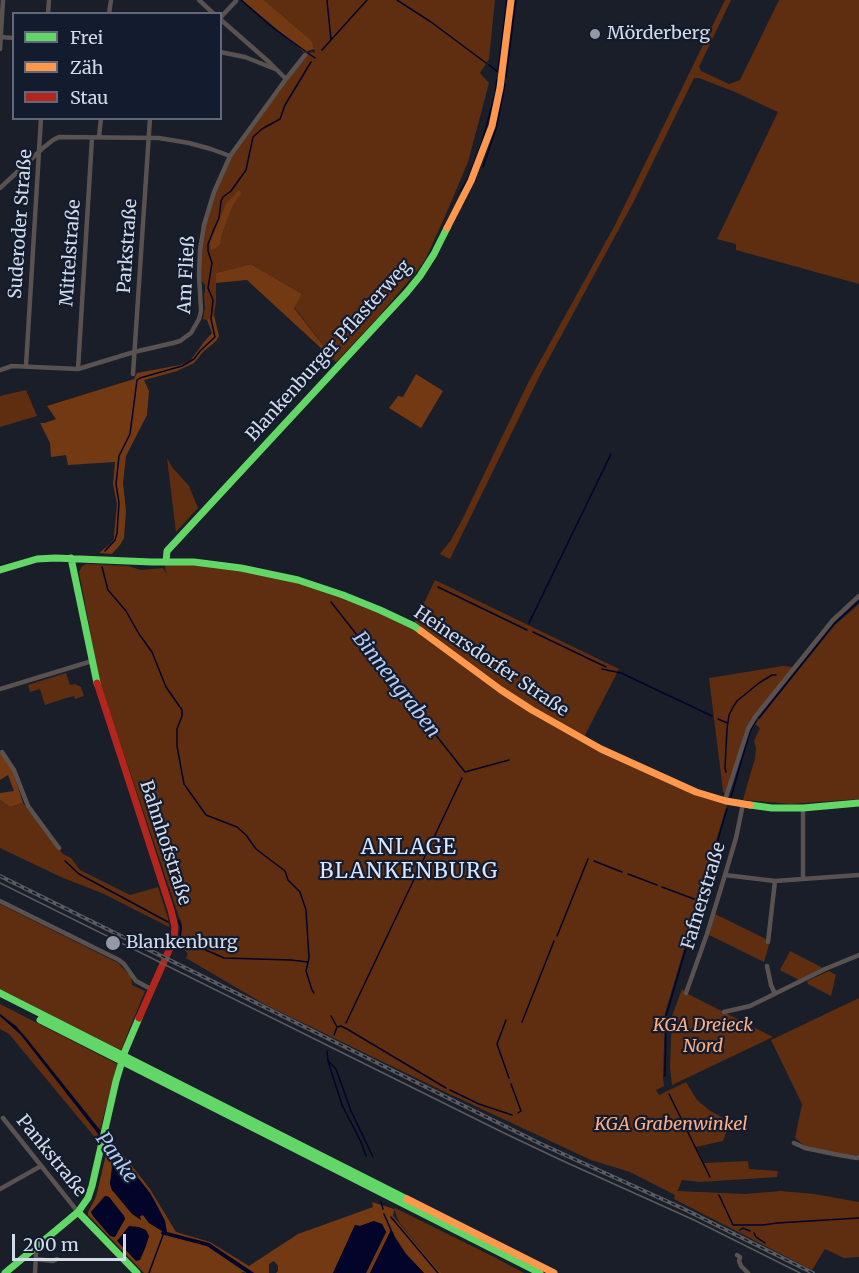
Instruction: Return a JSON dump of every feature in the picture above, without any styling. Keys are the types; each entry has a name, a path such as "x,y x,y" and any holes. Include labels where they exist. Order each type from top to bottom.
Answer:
{"main road":[{"name":"Blankenburger Pflasterweg","path":"166,562 167,550 407,292 434,254 471,181 492,126 501,79 511,0"},
{"name":"Heinersdorfer Straße","path":"0,570 37,559 71,558 208,563 276,574 321,587 380,610 414,627 526,707 601,749 678,785 726,801 772,808 859,803"},
{"name":"Bahnhofstraße","path":"5,1273 84,1205 90,1193 125,1051 174,939 174,922 92,661 71,558"},
{"path":"0,993 114,1055"},
{"path":"0,998 554,1273"},
{"path":"131,1063 540,1273"},
{"path":"78,1212 137,1273"}],"street":[{"path":"0,49 3,0"},
{"path":"199,0 212,12"},
{"path":"222,17 236,1"},
{"path":"222,21 286,79"},
{"path":"222,52 245,57 277,70"},
{"name":"Am Fließ","path":"78,369 180,341 196,327 201,311 199,275 202,237 214,192 230,156 305,55"},
{"name":"Suderoder Straße","path":"26,366 41,120"},
{"path":"99,138 101,120"},
{"name":"Parkstraße","path":"133,374 150,120"},
{"path":"0,188 59,137 159,138 189,143 230,156"},
{"name":"Mittelstraße","path":"78,369 92,138"},
{"path":"0,370 12,366 78,369"},
{"path":"726,801 744,738 755,717 833,620 859,596"},
{"path":"0,689 92,661"},
{"path":"3,752 14,770 27,806 59,848"},
{"name":"Fafnerstraße","path":"686,993 725,875 743,804"},
{"path":"803,808 803,879"},
{"path":"725,875 775,881 859,874"},
{"path":"768,942 775,881"},
{"path":"0,901 119,960 136,981 151,989"},
{"path":"724,1012 750,1006 859,955"},
{"path":"767,966 775,994"},
{"name":"Pankstraße","path":"3,1118 78,1212"},
{"path":"794,1143 805,1148 859,1157"},
{"path":"0,1189 41,1166"},
{"path":"33,1250 36,1253 34,1273"},
{"path":"737,1255 740,1257 741,1266 748,1273"},
{"path":"36,1259 53,1261 57,1259"}],"green space":[{"path":"264,0 495,0 489,59 480,73 489,83 468,162 446,214 418,270 336,362 294,307 302,294 251,264 216,273 214,315 207,320 203,319 205,285 201,280 200,262 204,231 213,198 231,157 248,132 307,53 315,53 312,41"},
{"path":"725,0 731,0 699,67 701,71 729,84 740,80 779,0 859,0 859,284 736,250 736,244 717,239 778,112 735,92 694,78 633,203 540,375 450,559 440,554 462,520 528,383 615,225"},
{"path":"26,390 37,416 0,427 0,396"},
{"path":"167,458 189,486 198,508 176,532"},
{"name":"KGA Grabenwinkel","path":"166,562 194,562 298,580 413,626 435,580 619,669 583,739 727,804 665,1013 664,1086 656,1090 659,1095 686,1082 697,1100 730,1122 723,1141 696,1147 704,1163 748,1161 749,1169 778,1171 777,1177 700,1182 682,1180 677,1192 745,1194 781,1191 859,1202 859,1257 844,1258 825,1249 812,1270 674,1199 675,1195 630,1172 591,1160 443,1091 266,1005 186,958 188,954 182,947 186,940 181,937 181,921 100,683 79,572 82,566 87,564 128,566 141,570 163,568 167,574"},
{"path":"859,604 859,799 791,804 743,800 755,758 754,741 760,728 755,724 835,625"},
{"path":"783,666 794,667 751,719 725,795 709,678"},
{"path":"66,673 70,685 75,684 81,687 84,696 75,699 74,696 45,705 40,689 30,692 28,685"},
{"path":"0,800 10,807 23,803 63,854 71,858 80,870 130,895 158,887 169,927 104,894 61,877 0,848"},
{"path":"0,904 118,963 131,977 132,985 145,991 121,1050 0,991"},
{"path":"715,914 770,941 764,962 709,935"},
{"name":"KGA Dreieck Nord","path":"790,951 823,968 799,980 780,970"},
{"path":"829,971 836,975 831,996 808,984 807,981"},
{"name":"KGA Dreieck Nord","path":"682,989 773,1037 672,1085 670,1067 672,1016"},
{"path":"859,998 859,1155 839,1154 805,1146 795,1138 802,1104 771,1040"},
{"path":"0,1004 117,1064 100,1130 23,1034 0,1014"},
{"path":"0,1016 21,1035 97,1131 97,1140 9,1034 0,1029"},
{"path":"395,1208 524,1273 442,1273 399,1222"}],"shaded area":[{"path":"242,0 264,0 312,41 314,49 304,52"},
{"path":"239,190 241,194 229,214 220,244 211,250 210,244 226,204"},
{"path":"251,264 302,294 294,308 336,362 247,280 216,283 216,273"},
{"path":"214,315 219,336 194,363 177,371 144,380 149,391 147,415 126,456 123,483 126,511 124,538 112,554 99,553 114,539 117,504 113,484 115,462 68,465 66,455 51,457 50,443 40,423 56,419 47,406 134,379 137,373 190,361 212,333 207,320"},
{"path":"416,374 443,391 421,428 389,408 398,396 403,397"},
{"path":"0,753 13,771 23,803 10,807 0,800 0,793 14,791 8,775 0,780"},
{"path":"110,1138 150,1189 176,1232 210,1242 249,1266 298,1234 373,1207 372,1202 394,1209 393,1216 442,1273 424,1273 406,1254 391,1230 370,1273 366,1273 386,1232 382,1224 371,1222 360,1226 355,1225 333,1273 276,1273 278,1266 274,1261 269,1264 269,1273 254,1273 209,1243 166,1232 165,1221 156,1203 109,1141"},
{"path":"108,1146 113,1155 110,1184 112,1190 140,1216 143,1215 149,1223 163,1231 161,1234 207,1246 247,1273 144,1273 88,1215 96,1197","holes":["105,1196 109,1197 125,1219 113,1237 91,1212"]}],"water":[{"name":"Panke","path":"0,1014 16,1026 27,1039 150,1193 165,1221 167,1232 209,1243 254,1273 247,1273 207,1246 161,1234 162,1231 149,1223 143,1215 140,1216 141,1220 132,1214 112,1190 110,1184 113,1153 21,1035"},
{"path":"105,1196 109,1197 125,1219 115,1237 110,1236 91,1212"},
{"path":"374,1221 382,1224 386,1232 366,1273 333,1273 355,1225 360,1226"},
{"path":"129,1226 146,1230 149,1236 140,1260 136,1261 117,1241"},
{"path":"391,1230 406,1254 424,1273 370,1273"}],"waterway":[{"path":"241,0 305,51"},
{"path":"327,0 331,40"},
{"path":"322,50 367,0"},
{"path":"397,0 486,63"},
{"path":"489,65 498,72 507,0"},
{"path":"506,77 516,0"},
{"path":"308,53 315,58"},
{"path":"105,551 115,540 117,533 119,503 116,484 119,456 130,434 137,380 182,366 194,359 215,337 211,319 213,300 208,288 212,263 208,244 219,218 221,201 246,170 253,137 280,119 285,105 311,62"},
{"path":"461,191 482,142 497,79"},
{"path":"483,167 496,129 505,84"},
{"path":"529,623 611,454"},
{"path":"102,567 108,590 126,611 152,652 166,687 182,710 177,729 177,746 184,784 206,815 237,827 256,849 285,871 288,880 300,892 306,910 309,958 306,971 314,993"},
{"path":"438,587 527,630"},
{"path":"759,718 833,625 859,601"},
{"name":"Binnengraben","path":"331,602 465,772 509,760"},
{"path":"533,632 606,667"},
{"path":"602,669 621,673 712,716"},
{"path":"726,772 727,729 733,707 759,683 776,675"},
{"path":"718,719 727,723"},
{"path":"731,797 750,731 756,721"},
{"path":"346,1023 462,778"},
{"path":"665,1076 666,1016 727,809"},
{"path":"557,936 588,859"},
{"path":"65,861 79,874 168,922"},
{"path":"594,861 622,872"},
{"path":"628,874 657,885"},
{"path":"662,887 694,899"},
{"path":"179,921 180,938 186,941"},
{"path":"522,1022 554,941"},
{"path":"190,943 224,958 308,962"},
{"path":"331,1016 337,1027 334,1035"},
{"path":"506,1020 497,1044 509,1078"},
{"path":"337,1027 347,1029 446,1088"},
{"path":"327,1051 342,1105 366,1156"},
{"path":"328,1061 336,1069 351,1111 373,1157"},
{"path":"511,1084 521,1111 518,1113"},
{"path":"450,1090 479,1104 512,1115"},
{"path":"669,1094 710,1177"},
{"path":"719,1195 733,1225 859,1218"},
{"path":"381,1202 383,1209"},
{"path":"384,1214 391,1230"},
{"path":"391,1217 438,1273"},
{"path":"740,1230 743,1228 750,1231"},
{"path":"754,1233 765,1243"},
{"path":"149,1273 163,1235"}],"tram line":[{"path":"0,883 506,1134 694,1220 800,1273"}],"railway":[{"path":"0,876 541,1144 684,1209 813,1273"}],"traffic: fast":[{"path":"166,562 167,551 407,292 434,254 447,228"},
{"path":"0,570 37,559 55,558 194,562 241,568 298,580 343,595 380,610 421,631"},
{"path":"71,558 97,683"},
{"path":"750,805 803,808 859,803"},
{"path":"0,993 407,1199"},
{"path":"5,1273 78,1212 88,1198 116,1081 125,1051 139,1018"},
{"path":"40,1020 540,1273"},
{"path":"78,1212 137,1273"}],"traffic: slow":[{"path":"447,228 471,181 492,126 500,88 511,0"},
{"path":"421,631 501,690 601,749 696,792 750,805"},
{"path":"407,1199 554,1273"}],"traffic: jam":[{"path":"97,683 175,927 174,939 139,1018"}],"place":[{"name":"Mörderberg","path":"595,34"},
{"name":"Blankenburg","path":"113,943"}],"district":[{"name":"ANLAGE BLANKENBURG","path":"409,860"}]}
